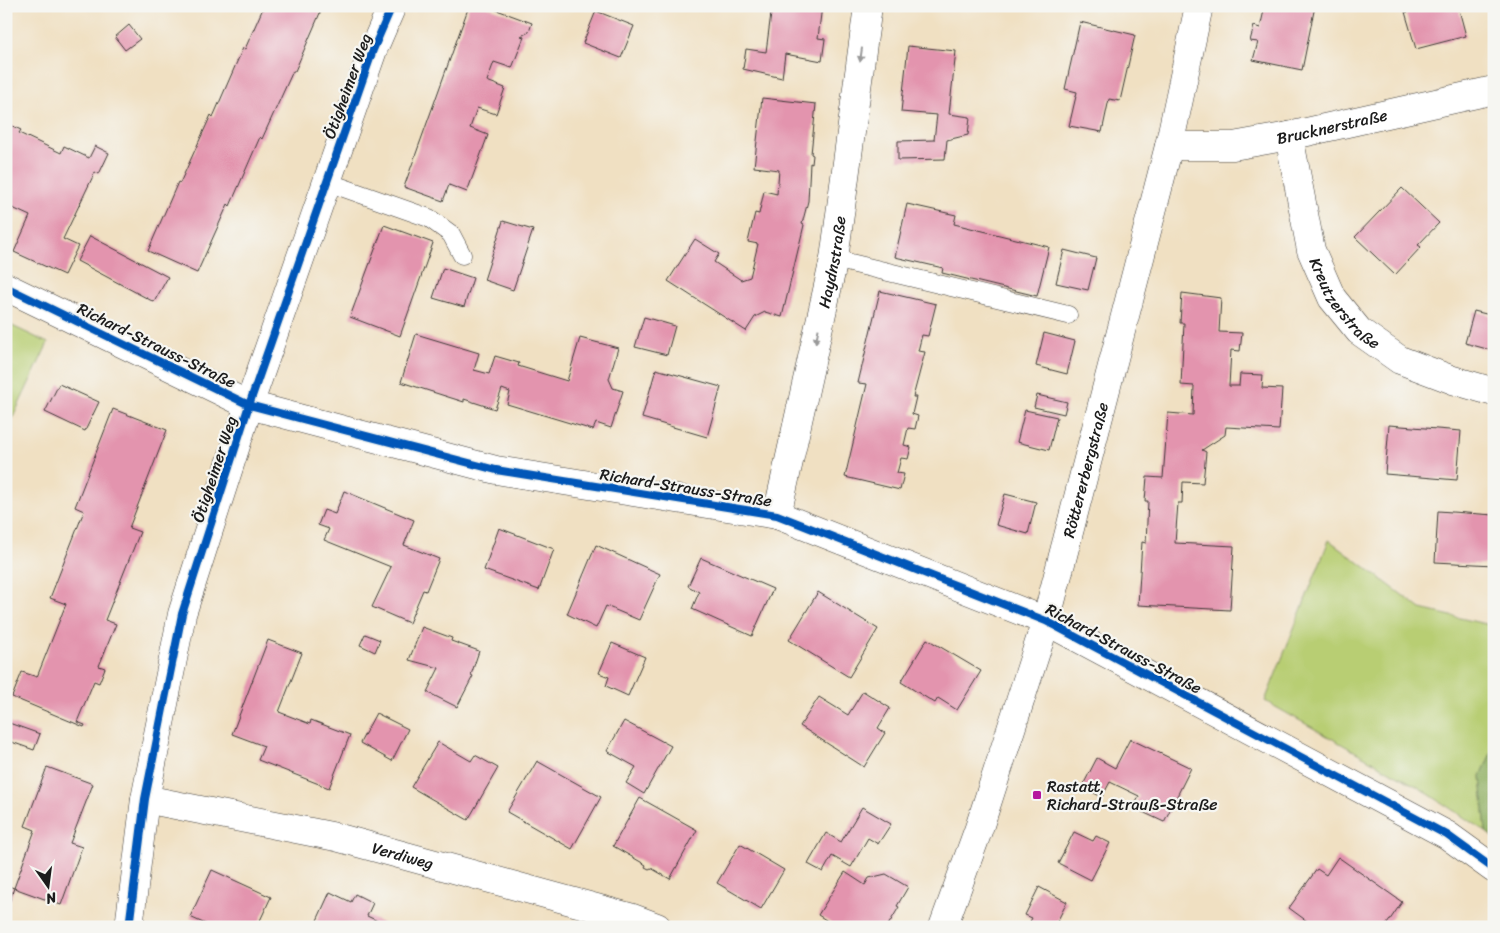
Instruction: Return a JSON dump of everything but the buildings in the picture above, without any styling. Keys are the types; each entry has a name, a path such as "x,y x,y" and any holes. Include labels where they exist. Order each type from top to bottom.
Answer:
{"street":[{"name":"Ötigheimer Weg","path":"128,927 145,799 182,614 249,405 373,50 392,6"},
{"name":"Haydnstraße","path":"778,516 834,259 868,6"},
{"name":"Röttererbergstraße","path":"943,927 979,828 1046,621 1169,146 1199,6"},
{"name":"Brucknerstraße","path":"1169,146 1233,146 1289,136 1494,90"},
{"name":"Kreutzerstraße","path":"1289,136 1311,250 1332,298 1359,331 1400,360 1452,380 1494,392"},
{"name":"Richard-Strauss-Straße","path":"6,287 249,405 496,470 778,516 1046,621 1447,836 1494,869"},
{"name":"Verdiweg","path":"145,799 336,837 633,918 657,927"}],"lane":[{"path":"327,182 428,218 451,234 462,255"},
{"path":"834,259 1068,314"}],"green space":[{"path":"6,323 48,343 6,432"},
{"path":"1329,540 1421,609 1494,626 1494,746 1481,776 1486,832 1418,787 1265,701"},
{"path":"1494,746 1494,838 1486,832 1481,776"}],"cycle path":[{"path":"129,927 145,799 182,614 249,405 373,50 392,6"},
{"path":"6,287 249,405 496,470 777,515 1046,621 1447,835 1494,869"}],"place":[{"name":"Rastatt, Richard-Strauß-Straße","path":"1037,795"}]}
